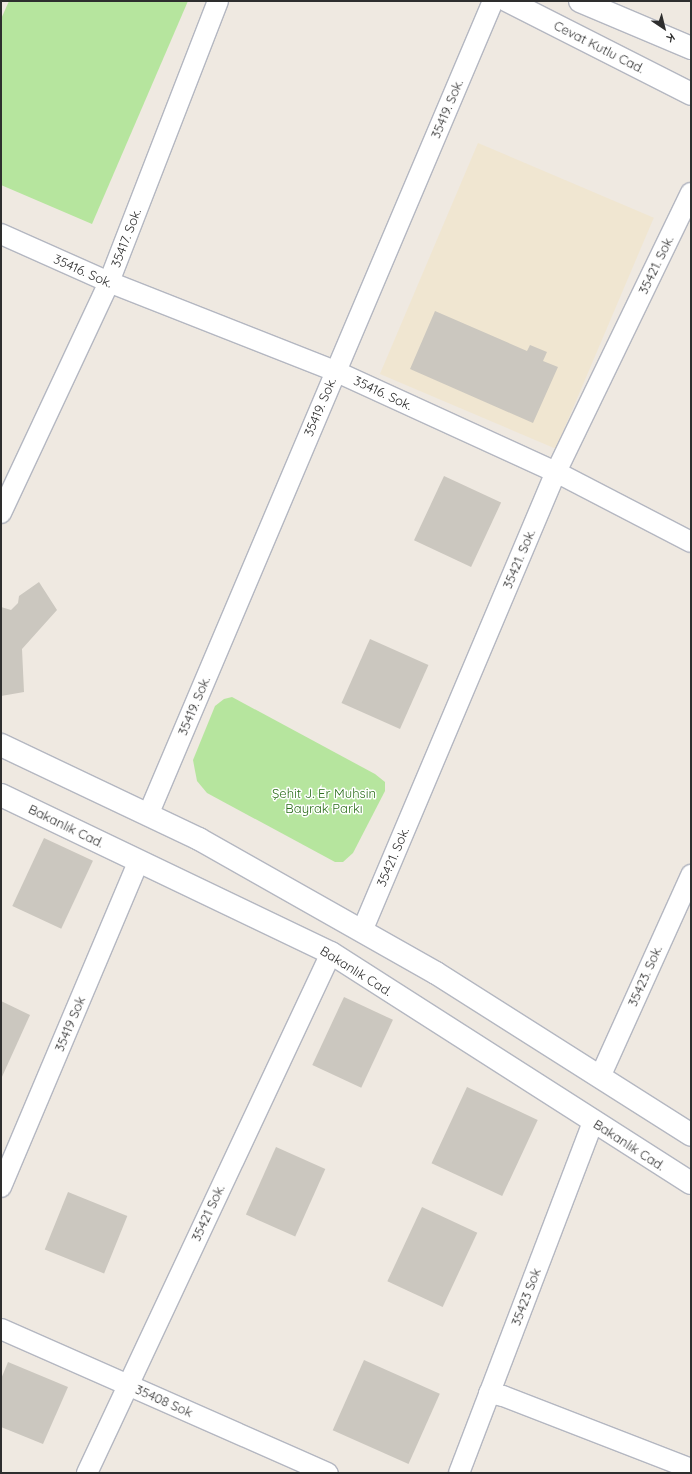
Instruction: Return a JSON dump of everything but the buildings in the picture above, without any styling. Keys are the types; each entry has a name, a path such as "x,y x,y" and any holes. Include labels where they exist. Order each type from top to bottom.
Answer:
{"street":[{"name":"35417. Sok.","path":"1,513 109,282 218,1"},
{"name":"35419. Sok.","path":"148,814 493,1"},
{"name":"Cevat Kutlu Cad.","path":"508,1 691,94"},
{"path":"580,1 691,48"},
{"name":"35421. Sok.","path":"362,931 556,472 691,193"},
{"name":"35416. Sok.","path":"1,234 109,282 335,371 556,472 691,542"},
{"path":"1,745 199,839 362,931 436,973 691,1135"},
{"name":"Bakanlık Cad.","path":"1,794 331,953 592,1122 691,1183"},
{"name":"35419 Sok","path":"1,1187 139,861"},
{"name":"35423. Sok.","path":"600,1077 691,875"},
{"name":"35421 Sok.","path":"87,1473 331,953"},
{"name":"35423 Sok","path":"459,1473 592,1122"},
{"name":"35408 Sok","path":"1,1329 328,1473"},
{"path":"489,1393 503,1396 691,1468"}],"shaded area":[{"path":"478,143 654,218 556,449 380,374"}],"green space":[{"path":"9,1 188,1 92,224 1,185 1,19"},
{"name":"Şehit J. Er Muhsin Bayrak Parkı","path":"232,697 375,774 385,782 385,791 353,853 343,862 335,862 207,793 197,781 193,760 215,706 224,699"}]}
